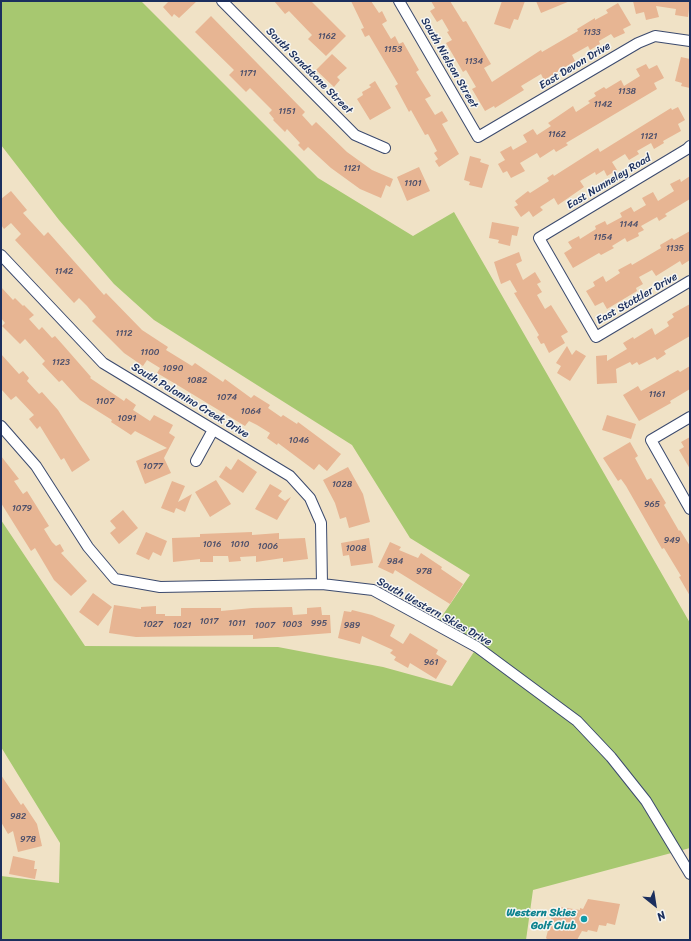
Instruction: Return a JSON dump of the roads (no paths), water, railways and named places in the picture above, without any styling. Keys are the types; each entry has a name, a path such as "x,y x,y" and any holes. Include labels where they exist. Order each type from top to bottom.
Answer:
{"street":[{"name":"South Sandstone Street","path":"222,1 355,134 385,148"},
{"name":"South Nielson Street","path":"399,1 478,137"},
{"name":"East Devon Drive","path":"478,137 638,43 655,36 690,41"},
{"name":"East Nunneley Road","path":"596,337 539,238 690,146"},
{"name":"South Palomino Creek Drive","path":"1,255 103,363 290,476 310,498 321,524 322,584"},
{"name":"East Stottler Drive","path":"596,337 690,282"},
{"path":"690,417 651,440 690,509"},
{"name":"South Western Skies Drive","path":"1,426 36,466 88,547 115,579 160,587 322,584 373,590 477,647 578,721 611,757 646,801 690,874"},
{"path":"196,461 213,430"}],"place":[{"name":"Western Skies Golf Club","path":"584,919"}]}
